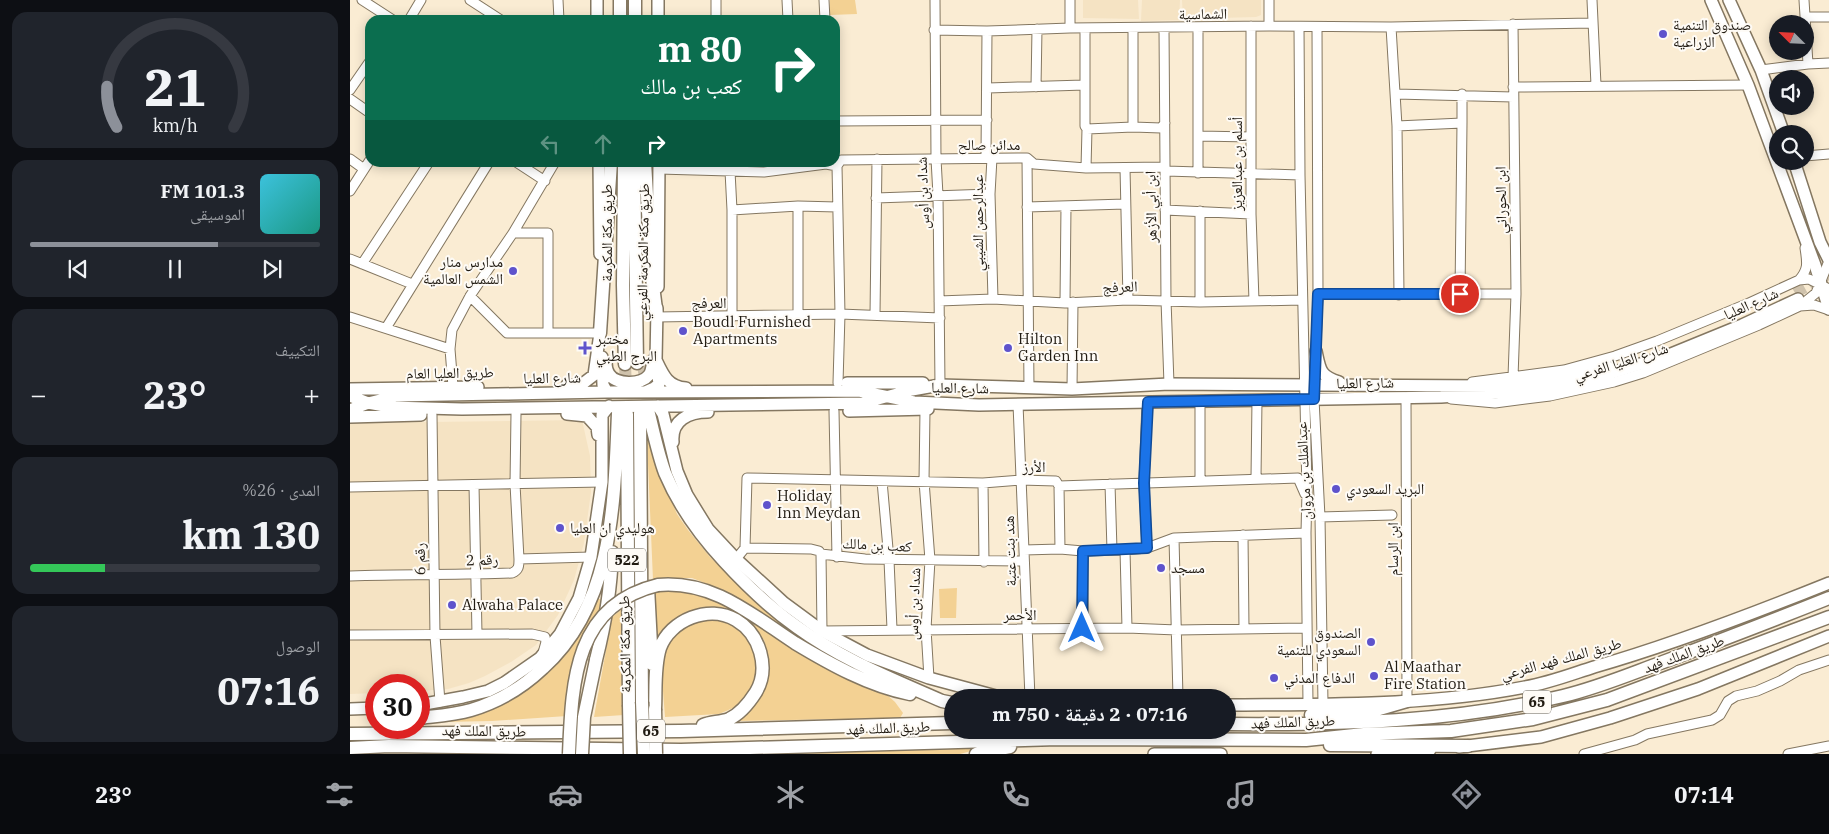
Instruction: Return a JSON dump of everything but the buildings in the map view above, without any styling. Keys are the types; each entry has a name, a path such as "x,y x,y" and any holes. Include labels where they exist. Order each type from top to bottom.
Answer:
{"highway":[{"path":"635,0 635,15"},
{"path":"600,333 611,167"},
{"name":"طريق مكة المكرمة","path":"624,167 629,286"},
{"name":"طريق مكة المكرمة","path":"629,286 634,167"},
{"path":"645,167 652,278 657,317"},
{"path":"629,286 631,364 629,286"},
{"path":"582,754 584,717 604,627 611,576 618,411"},
{"name":"طريق مكة المكرمة","path":"618,411 636,704 644,754"},
{"path":"649,411 656,444 665,472 677,496 703,538 748,588 797,628 827,647 867,668 944,701"},
{"name":"طريق مكة المكرمة","path":"630,754 636,704 640,502 649,411"},
{"path":"430,717 472,710 507,694 528,682 565,646 585,614 603,564 615,479"},
{"path":"640,502 650,599 652,680 655,709"},
{"path":"569,754 572,699 578,666 588,638 608,610 622,599 640,589 658,585 672,584 699,588 721,595 817,656 852,674 904,693 944,701"},
{"name":"طريق الملك فهد","path":"1236,724 1390,720 1476,713 1564,696 1760,626 1829,598"},
{"path":"656,754 655,709 657,665 660,649 671,630 687,619 707,614 730,618 745,628 759,647 764,665 760,684 754,695 742,709 728,719 681,731"},
{"name":"طريق الملك فهد","path":"350,748 389,746 682,750 1058,739 1306,740 1364,734 1451,731 1533,719 1607,700 1829,617"},
{"path":"1282,724 1295,717 1376,710 1407,701"},
{"name":"طريق الملك فهد","path":"350,734 681,731 944,724"},
{"path":"350,730 365,727"},
{"path":"976,754 1058,739"},
{"path":"1306,740 1326,745 1468,746"},
{"path":"682,750 722,754"}],"main road":[{"path":"597,0 597,15"},
{"path":"658,0 658,15"},
{"path":"1711,0 1748,85 1802,231 1823,272 1829,310"},
{"path":"1730,0 1761,70 1781,125"},
{"path":"599,167 600,333 603,385 607,392"},
{"name":"طريق مكة المكرمة الفرعي","path":"644,392 659,384 656,360 659,167"},
{"path":"1797,170 1829,261"},
{"name":"شارع العليا","path":"350,396 368,403 396,407 649,411 863,403 886,396 940,385 1072,389 1169,384 1513,384 1554,379 1618,364 1797,300"},
{"name":"شارع العليا","path":"350,410 396,396 607,392 860,390 914,402 979,405 1406,398 1526,391 1577,383 1666,356 1797,300"},
{"path":"600,333 608,373 620,382 643,381 651,374 657,317"},
{"name":"طريق العليا العام","path":"350,389 582,385 594,375 600,333"},
{"path":"1316,351 1319,368 1322,373 1329,379 1345,385"},
{"path":"656,360 664,378 680,388 908,382 940,385"},
{"path":"677,471 672,435 681,419 689,414 700,412 925,410 979,405"},
{"path":"430,703 488,691 526,668 542,655 560,634 571,617 579,598 591,557 602,482 602,415 618,411"},
{"path":"649,411 663,414 677,471 687,495 708,529 736,559 784,603 822,631 867,655 929,678 970,689"},
{"path":"350,417 578,414 587,416 597,427 602,460"},
{"name":"طريق الملك فهد الفرعي","path":"1236,705 1407,701 1478,695 1532,686 1627,658 1829,583"},
{"path":"1774,605 1829,589"},
{"path":"1377,754 1408,753 1541,737 1610,718 1698,690 1829,636"},
{"path":"350,709 365,708"},
{"path":"1154,754 1221,754"}],"street":[{"path":"362,0 385,15"},
{"path":"412,15 421,0"},
{"path":"470,0 493,15"},
{"path":"558,0 558,15"},
{"path":"716,0 716,15"},
{"path":"787,0 788,15"},
{"path":"824,0 825,15"},
{"name":"شداد بن أوس","path":"935,0 940,385"},
{"path":"1070,0 1070,28"},
{"path":"1268,0 1269,26"},
{"path":"1592,0 1596,85"},
{"path":"1804,0 1806,15"},
{"path":"1814,17 1829,17"},
{"name":"الشماسية","path":"934,30 987,31 1251,26 1391,27 1592,23"},
{"name":"ابن الحوراني","path":"1513,24 1516,294 1513,377"},
{"name":"أسلم بن عبدالعزيز","path":"1251,26 1251,214 1254,301"},
{"name":"عبدالملك بن مروان","path":"1299,27 1302,295 1309,384 1306,533 1308,704"},
{"name":"عبدالملك بن مروان","path":"1309,384 1316,351 1318,291 1317,27"},
{"path":"1391,27 1397,126 1399,295"},
{"path":"1133,28 1133,126"},
{"name":"ابن أبي الأزهر","path":"1164,28 1166,300 1169,384"},
{"path":"1198,28 1198,173"},
{"path":"1036,87 1037,29"},
{"path":"1085,29 1086,168"},
{"name":"عبدالرحمن الشيبي","path":"987,31 986,156 992,158 990,194 993,299"},
{"path":"1808,60 1808,64"},
{"path":"1761,70 1829,63"},
{"path":"350,90 365,68"},
{"path":"988,88 1084,85"},
{"path":"1396,94 1513,92 1596,85 1748,85"},
{"path":"1460,294 1462,94"},
{"path":"350,99 365,110"},
{"path":"840,121 986,120"},
{"path":"1087,129 1133,126 1161,128 1165,123"},
{"path":"1397,126 1462,123"},
{"path":"1199,136 1251,137"},
{"path":"1814,155 1829,154"},
{"path":"1027,158 1029,388"},
{"name":"مدائن صالح","path":"840,163 877,159 1027,158 1034,164 1086,168 1165,169 1198,173 1300,175"},
{"path":"350,159 364,169 350,190"},
{"path":"875,315 877,159"},
{"path":"362,264 426,167"},
{"path":"386,328 487,167"},
{"path":"524,167 545,181"},
{"path":"453,387 450,349 452,330 470,296 513,233 552,167"},
{"name":"مدائن صالح","path":"720,167 730,171 764,172 785,167"},
{"path":"838,383 840,314 837,207 839,167"},
{"path":"1124,168 1128,300"},
{"path":"730,171 732,317"},
{"path":"876,198 990,194"},
{"path":"1027,207 1125,204"},
{"path":"732,210 798,206 837,207"},
{"path":"798,206 798,316"},
{"path":"1066,206 1072,389"},
{"path":"1165,210 1251,214"},
{"path":"1200,212 1200,302"},
{"path":"1798,280 1808,266 1802,231"},
{"path":"513,233 548,233 548,333"},
{"path":"350,259 412,284"},
{"path":"1823,272 1829,261"},
{"path":"1797,300 1816,293 1824,286 1809,279 1798,280"},
{"name":"شارع العليا الفرعي","path":"1460,385 1496,378 1564,370 1629,352 1739,307 1798,280"},
{"path":"1318,291 1399,295 1516,294"},
{"name":"العرفج","path":"939,301 993,299 1069,303 1128,300 1254,301 1302,295 1307,298 1313,298 1318,291"},
{"path":"470,296 507,333 600,333"},
{"path":"1797,300 1829,310"},
{"name":"العرفج","path":"657,317 840,314 940,318"},
{"path":"350,317 450,349"},
{"name":"ابن الرسام","path":"1406,398 1407,701"},
{"name":"عبدالملك بن مروان","path":"1309,399 1319,496 1324,704"},
{"path":"1256,478 1257,400"},
{"path":"1200,401 1200,480"},
{"path":"1147,548 1144,483 1148,402"},
{"name":"هند بنت عتبة","path":"1018,404 1030,689"},
{"name":"شداد بن أوس","path":"925,410 924,481 930,560 926,629 929,678"},
{"path":"834,411 837,557"},
{"name":"رقم 2","path":"350,576 414,574 434,576 512,573 518,568 515,484 516,414"},
{"name":"رقم 6","path":"432,415 434,576 440,702"},
{"name":"الأرز","path":"745,548 747,478 983,483 1020,480 1056,481 1059,486 1298,478 1307,494"},
{"path":"882,481 889,560 892,629"},
{"path":"350,487 602,482"},
{"path":"983,483 984,562"},
{"path":"1110,484 1112,550"},
{"path":"474,485 477,634"},
{"path":"1059,486 1060,549"},
{"path":"1307,494 1312,488 1319,496"},
{"path":"1320,517 1392,515"},
{"path":"1024,550 1126,550 1147,548 1174,538 1306,533"},
{"path":"1243,535 1244,629"},
{"path":"1174,538 1178,689"},
{"path":"736,559 745,548"},
{"name":"كعب بن مالك","path":"745,548 811,548 821,554 837,557 889,560 1024,562"},
{"path":"1126,550 1127,628"},
{"path":"1082,628 1083,551"},
{"path":"821,554 822,631"},
{"path":"519,559 591,557"},
{"name":"الأحمر","path":"822,631 1027,628 1177,630 1307,628"},
{"path":"350,635 532,634 545,637 546,642 542,655"},
{"path":"1584,754 1635,740 1648,734 1712,720 1720,715 1728,701 1736,696 1757,691 1799,670 1829,660"},
{"path":"1788,754 1829,746"}],"shaded area":[{"path":"830,0 855,0 857,14 830,15"},
{"path":"1083,0 1138,0 1139,19 1083,18"},
{"path":"1142,0 1180,0 1179,20 1141,21"},
{"path":"1182,0 1261,0 1261,15 1256,17 1183,19"},
{"path":"646,417 649,444 657,466 677,514 688,530 710,557 760,605 808,643 723,590 692,578 653,580"},
{"path":"582,420 590,456 591,492 584,543 574,580 558,615 536,645 511,662 485,676 448,689 430,690 430,674 365,674 365,693 350,694 350,423"},
{"path":"957,588 956,618 940,618 939,589"},
{"path":"665,590 677,590 709,596 735,609 837,673 886,694 903,713 900,718 733,721 766,682 769,662 764,640 754,627 737,615 716,608 702,607 680,615 656,641 653,594"},
{"path":"596,598 603,600 601,611 567,716 442,722 505,700"},
{"path":"622,609 624,715 594,717 612,617"},
{"path":"727,618 755,643 757,681 740,705 719,714 665,717 661,665 668,641 690,620"},
{"path":"986,747 960,754 747,754"}],"tunnel":[{"path":"1795,293 1829,274"},
{"path":"643,363 649,414"},
{"path":"625,364 627,414"}],"place":[{"name":"صندوق التنمية الزراعية","path":"1663,34"},
{"name":"مدارس منار الشمس العالمية","path":"513,271"},
{"name":"Boudl Furnished Apartments","path":"683,331"},
{"name":"مختبر البرج الطبي","path":"585,348"},
{"name":"Hilton Garden Inn","path":"1008,348"},
{"name":"البريد السعودي","path":"1336,489"},
{"name":"Holiday Inn Meydan","path":"767,505"},
{"name":"هوليدي ان العليا","path":"560,528"},
{"name":"مسجد","path":"1161,568"},
{"name":"Alwaha Palace","path":"452,605"},
{"name":"الصندوق السعودي للتنمية","path":"1371,642"},
{"name":"Al Maathar Fire Station","path":"1374,676"},
{"name":"الدفاع المدني","path":"1274,678"}],"route":[{"path":"1082,628 1083,551 1147,548 1144,483 1148,402 1314,399 1318,294 1460,294"}]}
